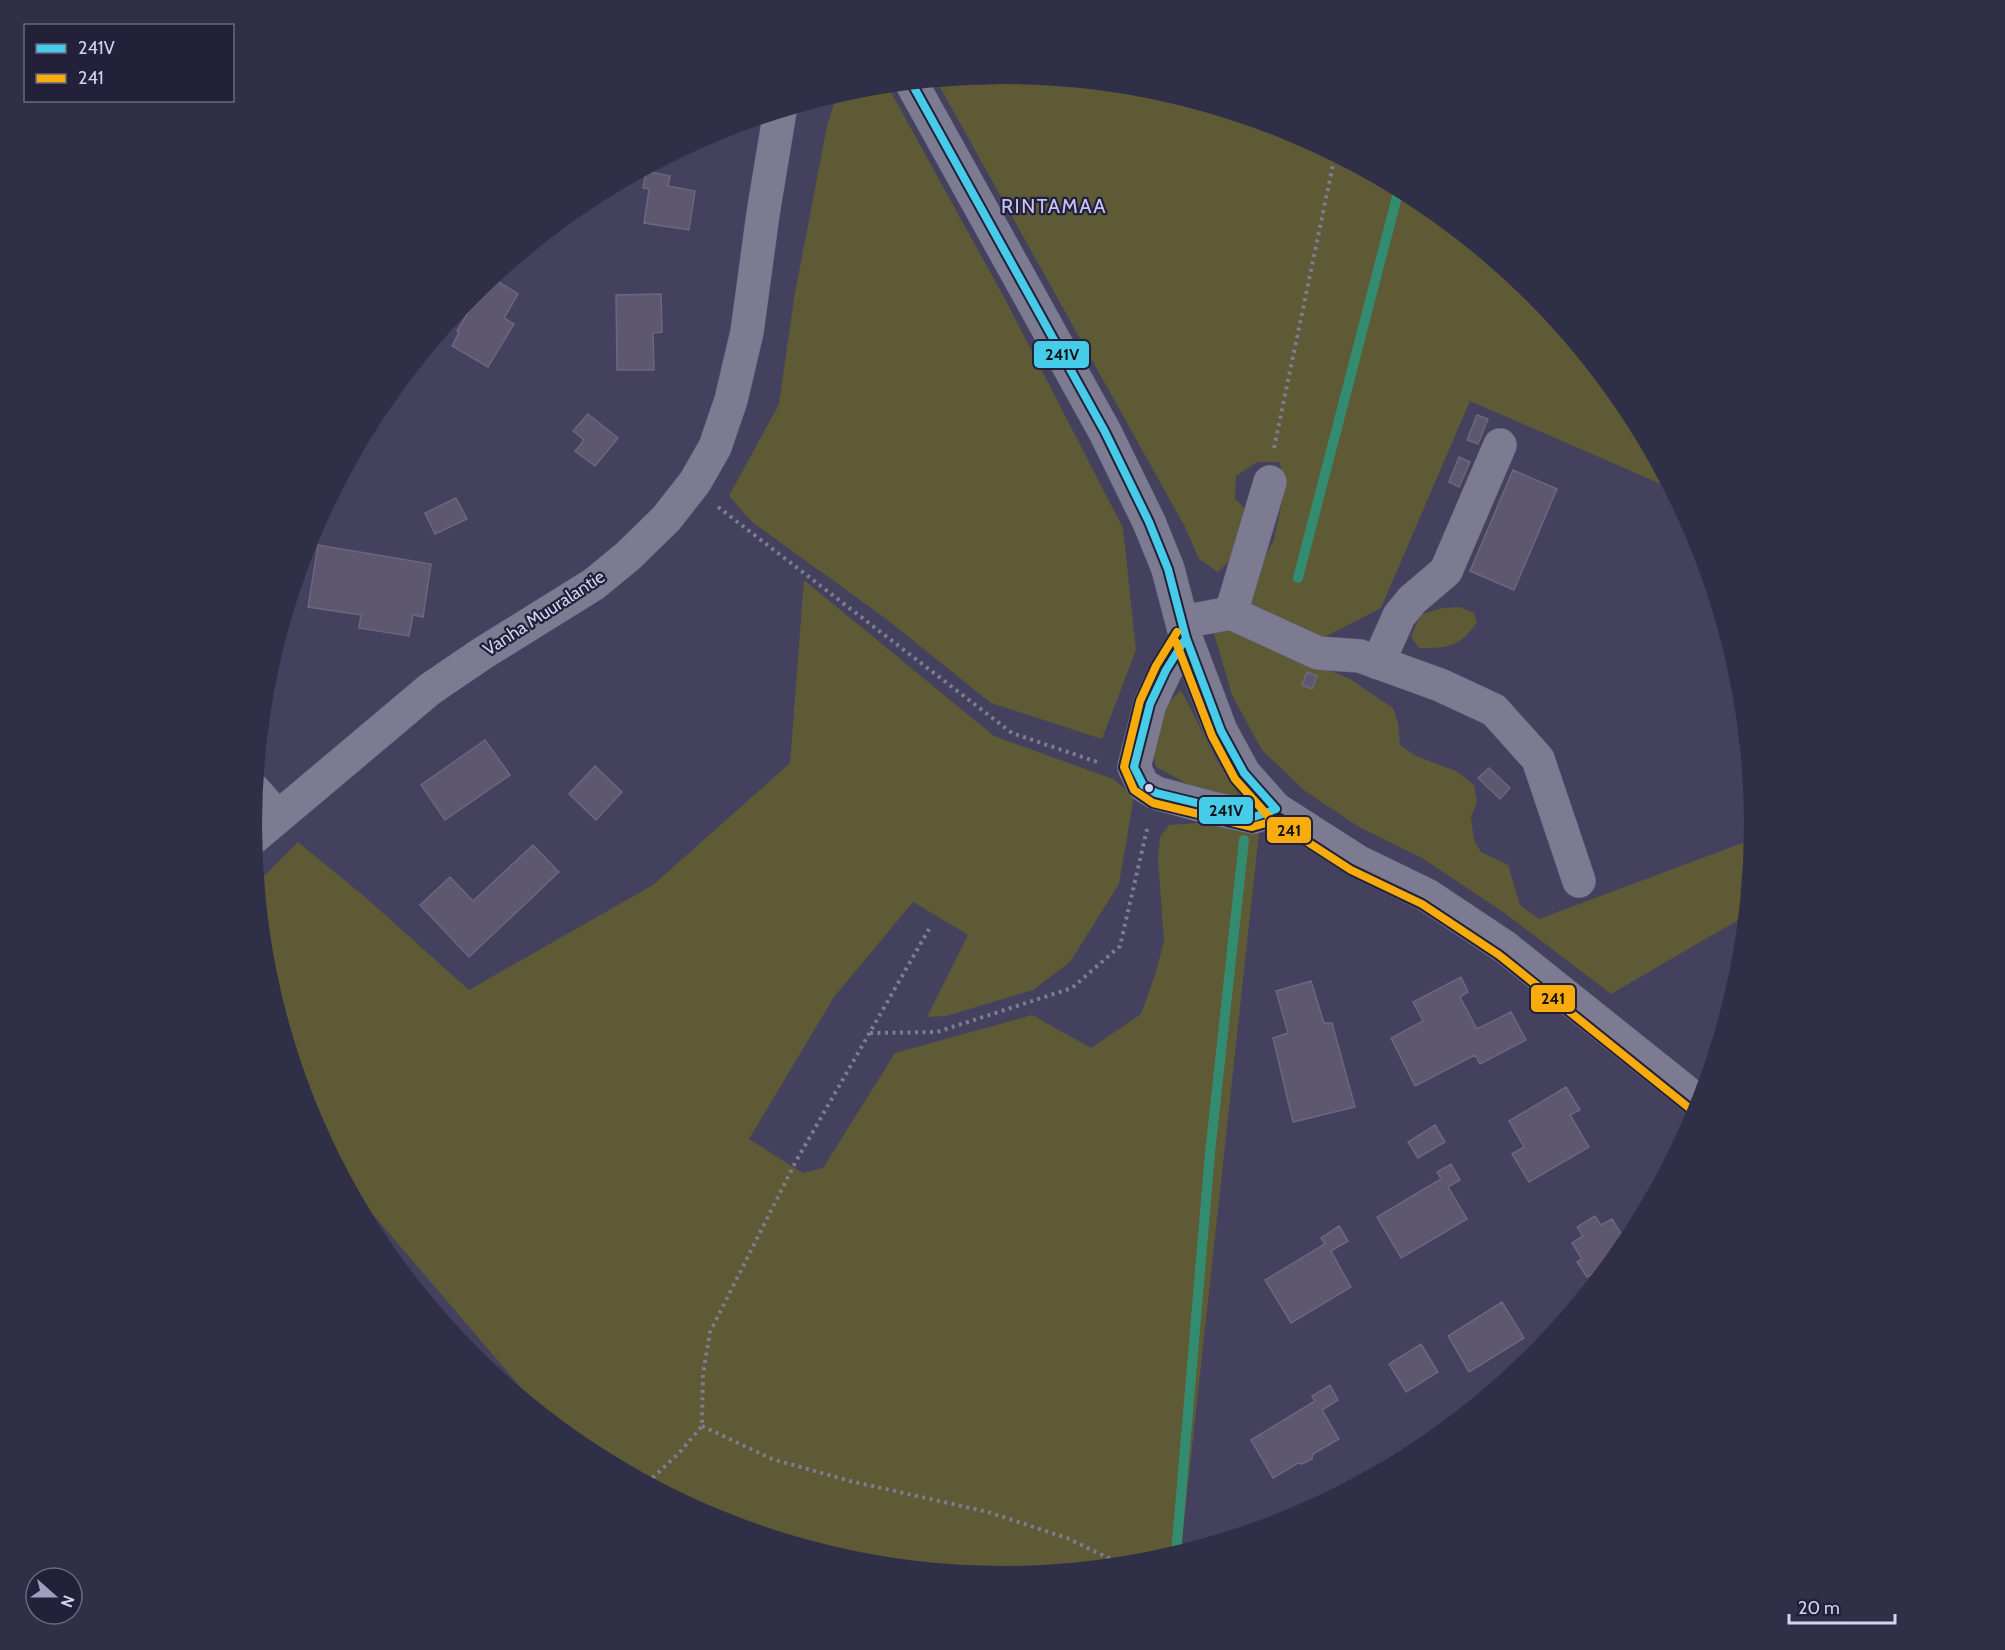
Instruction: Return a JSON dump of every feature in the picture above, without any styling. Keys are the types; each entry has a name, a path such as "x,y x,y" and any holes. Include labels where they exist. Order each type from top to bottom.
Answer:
{"street":[{"path":"915,89 1105,432 1153,531 1168,569 1184,630 1221,731 1244,773 1276,809 1357,861 1427,895 1505,947 1692,1096"},
{"name":"Vanha Muuralantie","path":"262,830 430,688 483,652 594,584 628,556 666,519 695,482 715,447 731,400 747,332 779,119"},
{"path":"1378,663 1399,616 1412,600 1446,571 1500,445"},
{"path":"1231,613 1270,482"},
{"path":"1276,809 1254,817 1156,793 1143,785 1134,767 1150,704 1184,630 1231,613 1318,653 1360,656 1440,685 1494,710 1538,759 1580,881"},
{"path":"263,800 278,817"}],"path":[{"path":"1270,482 1276,435 1334,162"},
{"path":"717,507 1012,733 1109,766 1134,767"},
{"path":"869,1033 937,1032 1072,988 1120,946 1156,793"},
{"path":"652,1478 679,1453 702,1426 703,1374 710,1332 795,1163 929,929"},
{"path":"702,1426 772,1459 850,1481 988,1512 1067,1538 1110,1558"}],"shaded area":[{"path":"1002,84 1051,86 1099,90 1147,98 1241,123 1330,160 1373,183 1454,237 1491,268 1560,336 1619,413 1660,483 1470,401 1381,608 1321,639 1243,611 1242,597 1274,540 1286,481 1279,462 1257,462 1236,476 1235,499 1249,512 1237,553 1218,572 1199,559 1185,527 940,87"},
{"path":"891,92 1006,301 1123,528 1136,650 1102,739 991,703 885,618 752,522 729,496 779,404 794,298 827,126 834,104"},
{"path":"804,580 994,736 1113,779 1134,796 1119,884 1070,962 1033,990 946,1016 927,1017 968,935 913,902 834,997 749,1139 803,1173 823,1168 895,1053 1032,1015 1091,1048 1141,1014 1164,941 1158,859 1160,837 1169,825 1197,823 1259,833 1182,1544 1099,1560 1051,1564 1002,1566 906,1560 858,1552 764,1527 675,1490 591,1441 551,1413 521,1388 372,1214 338,1153 318,1109 287,1017 268,922 263,877 298,842 365,897 469,990 653,885 790,763"},
{"path":"1460,607 1474,613 1477,622 1465,637 1445,647 1419,648 1411,637 1420,615 1442,608"},
{"path":"1218,626 1227,627 1350,679 1393,708 1398,723 1400,745 1416,756 1456,771 1474,785 1477,802 1471,817 1474,840 1481,852 1508,865 1520,905 1539,919 1743,843 1737,921 1611,994 1506,914 1422,858 1359,827 1305,791 1262,750 1232,695 1214,634"},
{"path":"1181,690 1216,759 1242,799 1195,788 1156,767 1152,747 1159,713"}],"building":[{"path":"652,172 670,176 668,186 695,191 689,230 644,223 649,189 643,188 645,176"},
{"path":"499,282 518,294 504,318 514,324 488,367 452,346 459,332 457,331 469,312"},
{"path":"661,294 662,332 653,333 654,370 617,370 616,295"},
{"path":"588,414 618,438 595,466 575,451 584,440 573,431"},
{"path":"1477,415 1488,419 1478,444 1467,440"},
{"path":"1459,457 1470,462 1459,487 1449,482"},
{"path":"1513,470 1557,489 1514,590 1470,571"},
{"path":"456,498 467,519 435,534 425,513"},
{"path":"318,545 431,564 423,617 413,615 409,636 359,628 361,615 308,607"},
{"path":"1307,672 1317,676 1312,689 1302,685"},
{"path":"485,740 510,775 445,820 421,785"},
{"path":"595,766 622,792 596,820 569,794"},
{"path":"1489,768 1510,788 1500,799 1478,778"},
{"path":"533,845 559,872 469,957 420,905 450,877 473,901"},
{"path":"1461,977 1468,992 1460,997 1477,1029 1511,1012 1526,1040 1480,1064 1475,1055 1415,1086 1391,1038 1423,1021 1413,1002"},
{"path":"1311,981 1324,1023 1332,1023 1355,1107 1293,1122 1273,1038 1288,1033 1276,991"},
{"path":"1566,1087 1580,1110 1570,1115 1589,1147 1529,1182 1512,1154 1524,1147 1509,1121"},
{"path":"1435,1125 1445,1142 1418,1158 1408,1142"},
{"path":"1451,1164 1460,1180 1448,1187 1467,1219 1401,1258 1377,1217 1441,1179 1437,1172"},
{"path":"1595,1216 1601,1225 1612,1219 1621,1234 1587,1277 1577,1262 1582,1259 1572,1243 1583,1236 1577,1227"},
{"path":"1339,1226 1348,1241 1331,1251 1351,1287 1291,1323 1265,1280 1325,1244 1321,1238"},
{"path":"1502,1302 1524,1338 1469,1372 1448,1336"},
{"path":"1421,1344 1438,1372 1406,1392 1389,1364"},
{"path":"1330,1385 1338,1400 1322,1410 1339,1439 1313,1454 1312,1459 1302,1464 1298,1463 1273,1478 1251,1440 1315,1401 1312,1396"}],"waterway":[{"path":"1298,578 1397,198"},
{"path":"1177,1545 1210,1153 1244,840"}],"transit line":[{"name":"241V","path":"915,89 1105,432 1149,522 1168,569 1186,638"},
{"name":"241","path":"1177,632 1156,666 1140,701 1124,767 1134,790 1153,803 1252,827 1280,819"},
{"name":"241V","path":"1186,638 1221,731 1244,773 1276,809 1254,817 1156,793 1143,785 1134,767 1150,704 1166,670 1186,638"},
{"name":"241","path":"1176,642 1212,736 1235,779 1269,817 1351,870 1422,904 1499,955 1688,1107"}],"district":[{"name":"RINTAMAA","path":"1054,206"}]}
